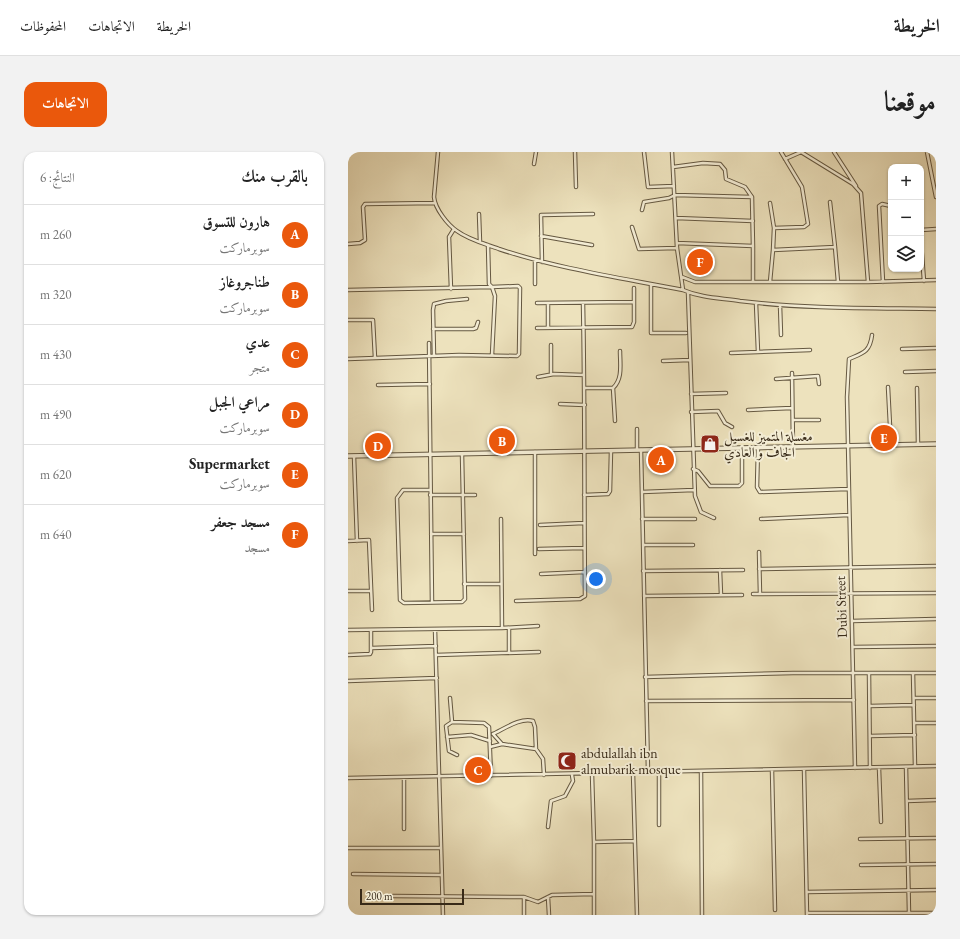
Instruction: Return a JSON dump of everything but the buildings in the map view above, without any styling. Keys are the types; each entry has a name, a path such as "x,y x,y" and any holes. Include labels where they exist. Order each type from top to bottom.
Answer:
{"street":[{"path":"438,152 434,197 435,203 454,229 480,242 535,260 651,285 756,303 846,309 936,309"},
{"path":"534,164 536,152"},
{"path":"575,152 576,187"},
{"path":"644,152 647,187 674,186"},
{"path":"672,152 677,248 683,290"},
{"path":"774,228 804,227 808,224 802,187 781,152"},
{"path":"785,158 801,152 853,184 861,193"},
{"path":"834,152 861,193 868,282"},
{"path":"927,152 936,197"},
{"path":"673,167 703,163 720,164 725,170 726,179 745,188 752,197 754,282"},
{"path":"642,210 644,202 669,198 675,195 752,197"},
{"path":"830,202 838,282"},
{"path":"348,244 360,243 365,240 363,207 365,204 435,203"},
{"path":"770,204 774,228 770,282"},
{"path":"883,282 879,206 882,204 888,205"},
{"path":"479,214 480,242"},
{"path":"542,262 540,220 543,214 593,214"},
{"path":"676,218 753,221"},
{"path":"632,227 639,249 677,248"},
{"path":"451,289 449,237 454,229"},
{"path":"924,230 936,229"},
{"path":"541,236 592,245"},
{"path":"677,243 753,246"},
{"path":"488,245 488,278 495,296 492,355"},
{"path":"773,250 835,247"},
{"path":"535,260 535,284"},
{"path":"923,272 924,281"},
{"path":"682,277 695,282 883,282 936,280"},
{"path":"651,285 651,333 686,332"},
{"path":"348,290 520,287 520,354 517,356 429,356 348,359"},
{"path":"537,328 583,329 632,327 634,324 634,288"},
{"path":"688,292 694,490 701,512 714,518"},
{"path":"434,356 434,304 467,299"},
{"path":"536,303 633,302"},
{"path":"548,303 548,328"},
{"path":"516,601 583,598 585,596 585,388 583,303"},
{"path":"756,303 758,352"},
{"path":"780,305 781,335"},
{"path":"348,320 373,320 375,358"},
{"path":"433,329 473,329 476,328 478,322"},
{"name":"Dubi Street","path":"855,768 854,673 850,593 848,489 849,359 861,355 868,350 872,335"},
{"path":"429,344 432,602"},
{"path":"551,345 551,374"},
{"path":"902,349 936,348"},
{"path":"731,353 810,350"},
{"path":"615,421 613,388 620,379 620,351"},
{"path":"663,361 690,360"},
{"path":"905,372 936,371"},
{"path":"792,373 793,447"},
{"path":"538,377 551,374 584,375"},
{"path":"776,379 818,376 819,384"},
{"path":"378,385 430,384"},
{"path":"888,387 891,445"},
{"path":"585,388 613,388"},
{"path":"917,388 918,445"},
{"path":"691,394 726,393"},
{"path":"560,404 585,405"},
{"path":"748,410 792,408"},
{"path":"691,412 718,411 725,423 732,427"},
{"path":"793,420 819,420"},
{"path":"637,429 642,492 648,772"},
{"path":"348,456 936,444"},
{"path":"758,447 758,487 760,492 848,489"},
{"path":"693,469 698,471 710,486 739,486 742,483 742,448"},
{"path":"584,495 608,494 610,491 611,451"},
{"path":"535,452 535,554"},
{"path":"430,490 403,490 397,498 400,600 404,603 464,601 462,453"},
{"path":"354,456 357,541"},
{"path":"642,492 694,490"},
{"path":"430,495 475,495"},
{"path":"761,518 849,515"},
{"path":"501,519 502,628"},
{"path":"642,519 695,519"},
{"path":"540,524 584,523"},
{"path":"431,534 464,534"},
{"path":"348,541 369,540 372,610"},
{"path":"643,545 693,545"},
{"path":"539,549 584,548"},
{"path":"759,552 760,594"},
{"path":"760,569 936,566"},
{"path":"720,570 721,595"},
{"path":"643,571 743,570"},
{"path":"541,574 585,572"},
{"path":"464,584 502,584"},
{"path":"348,592 371,591"},
{"path":"753,594 936,593"},
{"path":"644,596 742,595"},
{"path":"852,621 936,620"},
{"path":"348,630 509,628 538,626"},
{"path":"509,628 509,652"},
{"path":"435,629 443,915"},
{"path":"348,655 370,654 372,648 371,630"},
{"path":"372,648 436,646"},
{"path":"853,647 936,646"},
{"path":"436,655 539,652"},
{"path":"645,677 936,673"},
{"path":"869,674 870,768"},
{"path":"913,674 915,766"},
{"path":"348,681 437,678"},
{"path":"450,698 452,722"},
{"path":"914,698 936,698"},
{"path":"646,701 854,700"},
{"path":"870,706 914,705"},
{"path":"481,737 528,719 533,721 536,727 536,749 543,759 544,775"},
{"path":"457,755 449,751 446,726 452,722 484,723 489,728 491,734 491,776"},
{"path":"914,723 936,723"},
{"path":"491,734 502,744"},
{"path":"870,736 915,734"},
{"path":"447,737 471,735 490,741"},
{"path":"490,747 502,744 536,749"},
{"path":"348,778 572,775 936,766"},
{"path":"906,767 909,913"},
{"path":"879,768 881,822"},
{"path":"772,770 775,910"},
{"path":"804,770 807,914 936,913"},
{"path":"701,771 702,915"},
{"path":"659,772 659,825"},
{"path":"633,773 637,915"},
{"path":"592,774 594,915"},
{"path":"548,827 550,801 565,796 573,781 572,775"},
{"path":"404,777 404,829"},
{"path":"907,801 936,800"},
{"path":"860,839 936,838"},
{"path":"594,842 634,841"},
{"path":"348,848 441,848"},
{"path":"861,865 936,864"},
{"path":"353,874 441,875"},
{"path":"806,892 936,890"},
{"path":"393,896 524,897 538,902 552,895 594,894"},
{"path":"524,897 524,915"},
{"path":"548,898 549,915"}],"place":[{"name":"مسجد جعفر","path":"700,262"},
{"name":"Supermarket","path":"884,438"},
{"name":"طناجروغاز","path":"502,441"},
{"name":"مغسلة المتميز للغسيل الجاف و العادي","path":"710,444"},
{"name":"مراعي الجبل","path":"378,446"},
{"name":"هارون للتسوق","path":"661,460"},
{"name":"abdulallah ibn almubarik mosque","path":"567,761"},
{"name":"عدي","path":"478,770"}]}
